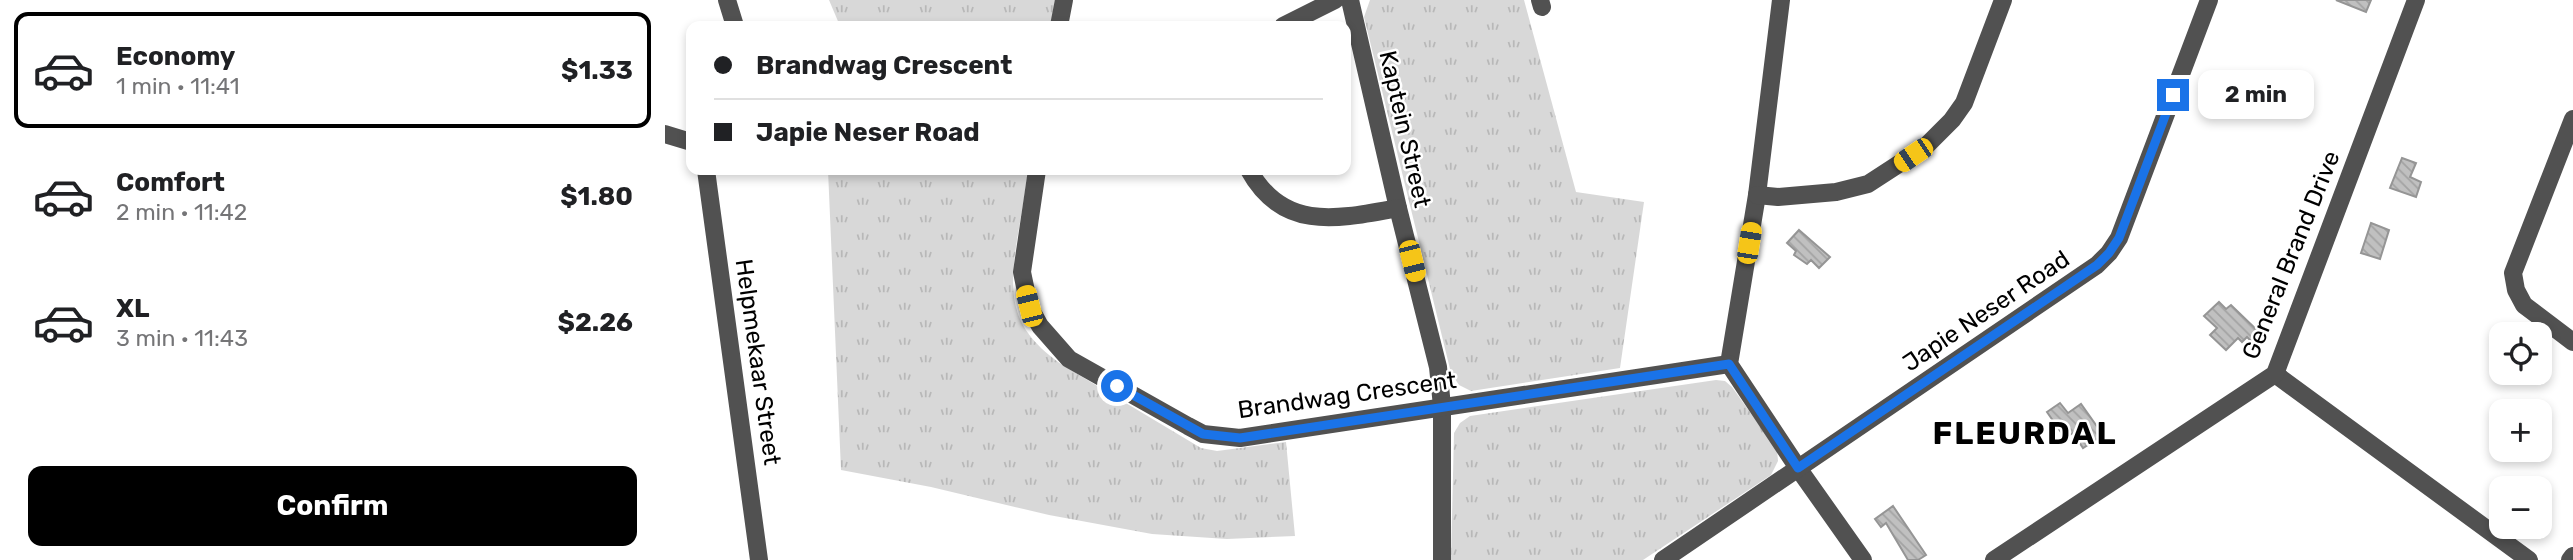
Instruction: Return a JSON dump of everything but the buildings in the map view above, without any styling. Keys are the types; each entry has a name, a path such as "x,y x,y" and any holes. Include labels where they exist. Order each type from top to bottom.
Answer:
{"street":[{"path":"727,0 733,21"},
{"path":"1060,21 1064,0"},
{"path":"1293,21 1335,0"},
{"name":"Kaptein Street","path":"1350,0 1398,208 1439,367 1442,406 1442,560"},
{"path":"1781,0 1757,195 1729,364 1863,560"},
{"path":"1757,195 1779,197 1836,192 1868,184 1926,147 1952,120 1963,103 2003,0"},
{"name":"Japie Neser Road","path":"1663,560 2097,265 2109,253 2119,238 2209,0"},
{"name":"General Brand Drive","path":"1994,560 2275,374 2416,0"},
{"path":"2573,119 2513,273 2516,290 2524,305 2573,342"},
{"path":"665,134 686,140"},
{"name":"Helpmekaar Street","path":"707,175 759,560"},
{"name":"Brandwag Crescent","path":"1036,175 1021,272 1029,306 1040,326 1069,359 1195,430 1217,437 1240,438 1729,364"},
{"path":"1252,175 1259,188 1274,203 1297,213 1320,218 1398,208"},
{"path":"2275,374 2529,560"}],"green space":[{"path":"829,0 1055,0 1052,21 838,21"},
{"path":"1370,0 1524,0 1576,192 1644,202 1620,368 1471,391 1459,385 1451,373 1364,17"},
{"path":"828,175 1027,175 1013,280 1017,312 1023,326 1046,353 1064,366 1201,448 1217,451 1286,442 1295,536 1227,539 1152,534 1049,515 931,487 841,470"},
{"path":"1716,380 1725,381 1732,387 1777,450 1778,461 1771,475 1643,560 1451,560 1454,433 1460,423 1470,416"}],"district":[{"name":"FLEURDAL","path":"2025,433"}],"route":[{"path":"1117,386 1203,434 1240,438 1729,364 1798,468 2097,265 2119,238 2173,95"}]}
